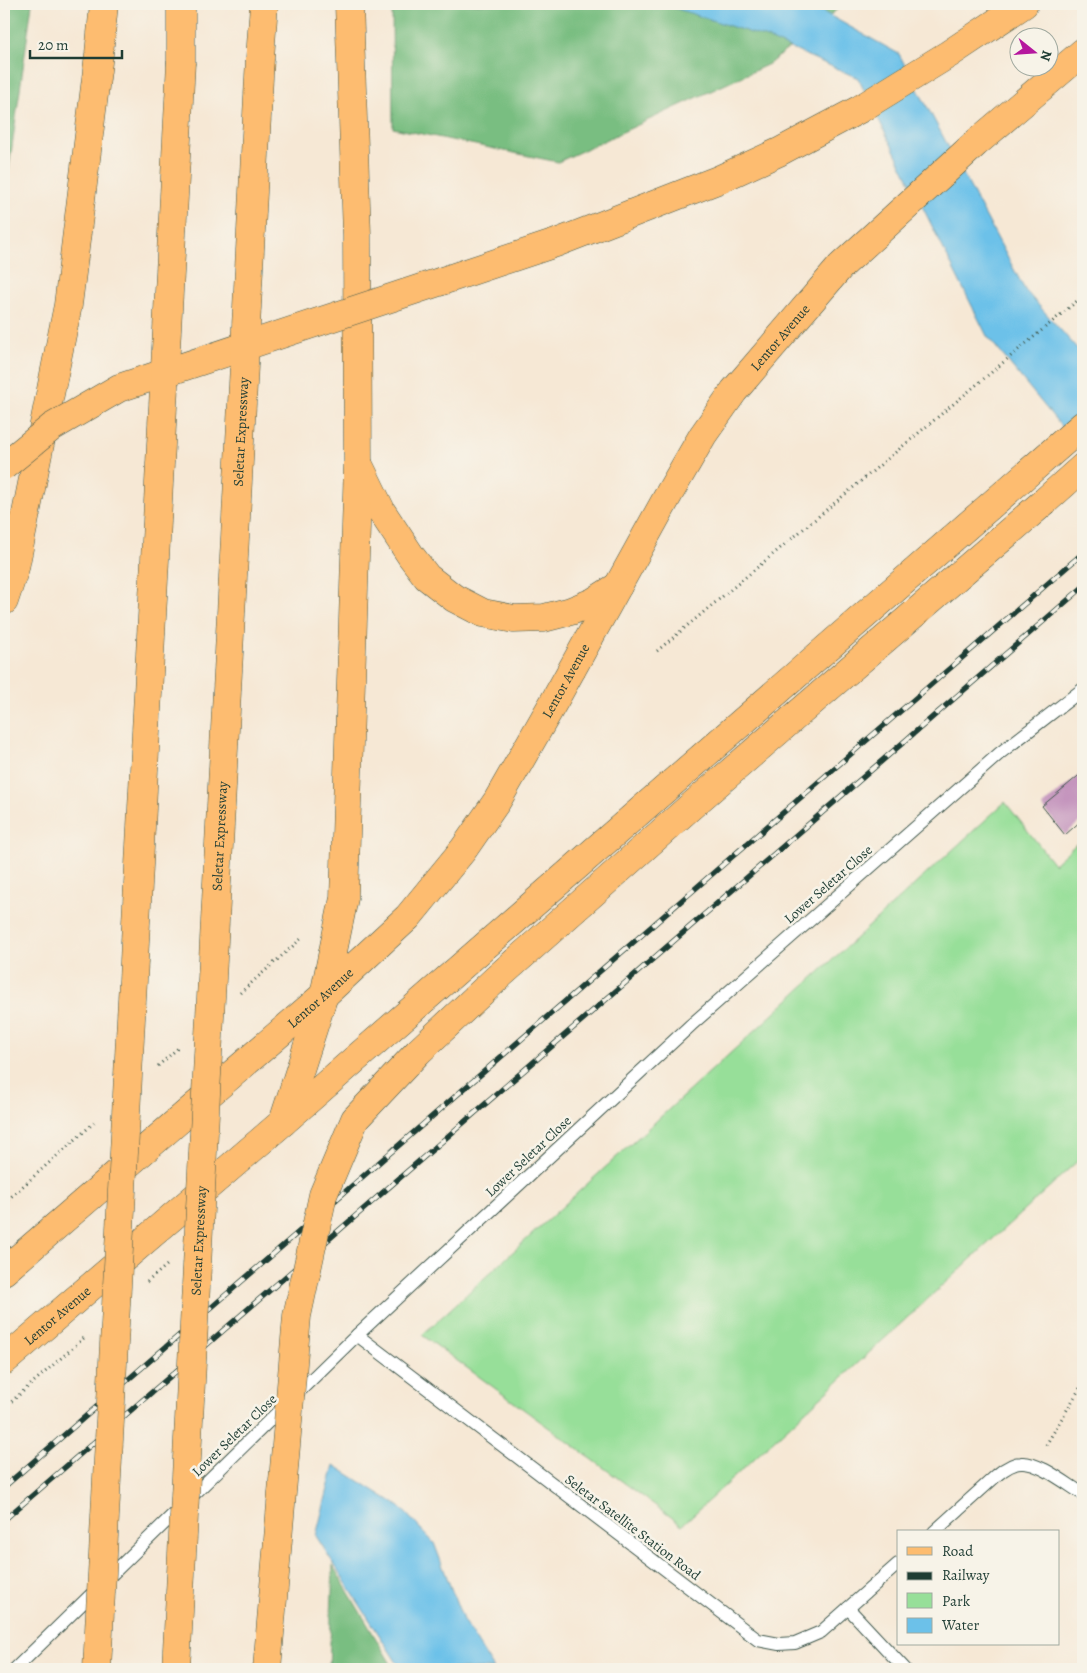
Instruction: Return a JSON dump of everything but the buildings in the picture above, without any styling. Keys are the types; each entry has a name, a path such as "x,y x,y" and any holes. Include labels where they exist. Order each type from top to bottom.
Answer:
{"main road":[{"path":"4,601 15,568 68,305 104,4"},
{"path":"97,1669 181,62 181,4"},
{"name":"Seletar Expressway","path":"176,1669 264,4"},
{"path":"284,1122 324,995 344,898 358,464 357,235 349,4"},
{"path":"4,466 52,427 119,388 556,243 729,175 779,152 860,109 949,54 1024,4"},
{"name":"Lentor Avenue","path":"4,1271 324,995 408,916 464,850 502,792 670,492 704,435 734,391 841,266 976,143 1083,52"},
{"name":"Lentor Avenue","path":"4,1361 284,1122 1083,424"},
{"path":"358,464 382,512 427,577 454,598 483,613 514,619 544,618 571,611 593,602 618,586"},
{"path":"267,1669 298,1316 323,1195 354,1119 418,1052 504,972 689,808 1083,467"}],"lane":[{"name":"Lower Seletar Close","path":"15,1669 357,1336 691,1024 1000,753 1083,689"},
{"name":"Seletar Satellite Station Road","path":"357,1336 758,1640 778,1644 796,1643 821,1632 897,1565"},
{"path":"936,1530 1006,1468 1020,1463 1034,1465 1083,1494"},
{"path":"848,1608 905,1669"}],"path":[{"path":"657,651 1083,296"},
{"path":"1034,1465 1083,1383"}],"green space":[{"path":"4,4 32,4 4,203"},
{"path":"392,4 844,4 769,64 558,162 393,128"},
{"path":"1005,802 1054,864 1083,838 1083,1156 682,1525 422,1335"},
{"path":"333,1566 394,1669 329,1669"}],"water":[{"path":"662,4 809,4 899,54 1025,290 1083,355 1083,453 987,336 858,78 767,38"},
{"path":"334,1465 400,1507 434,1543 463,1620 494,1669 401,1669 316,1536"}],"railway":[{"path":"4,1487 1083,553"},
{"path":"4,1520 1083,587"}]}
